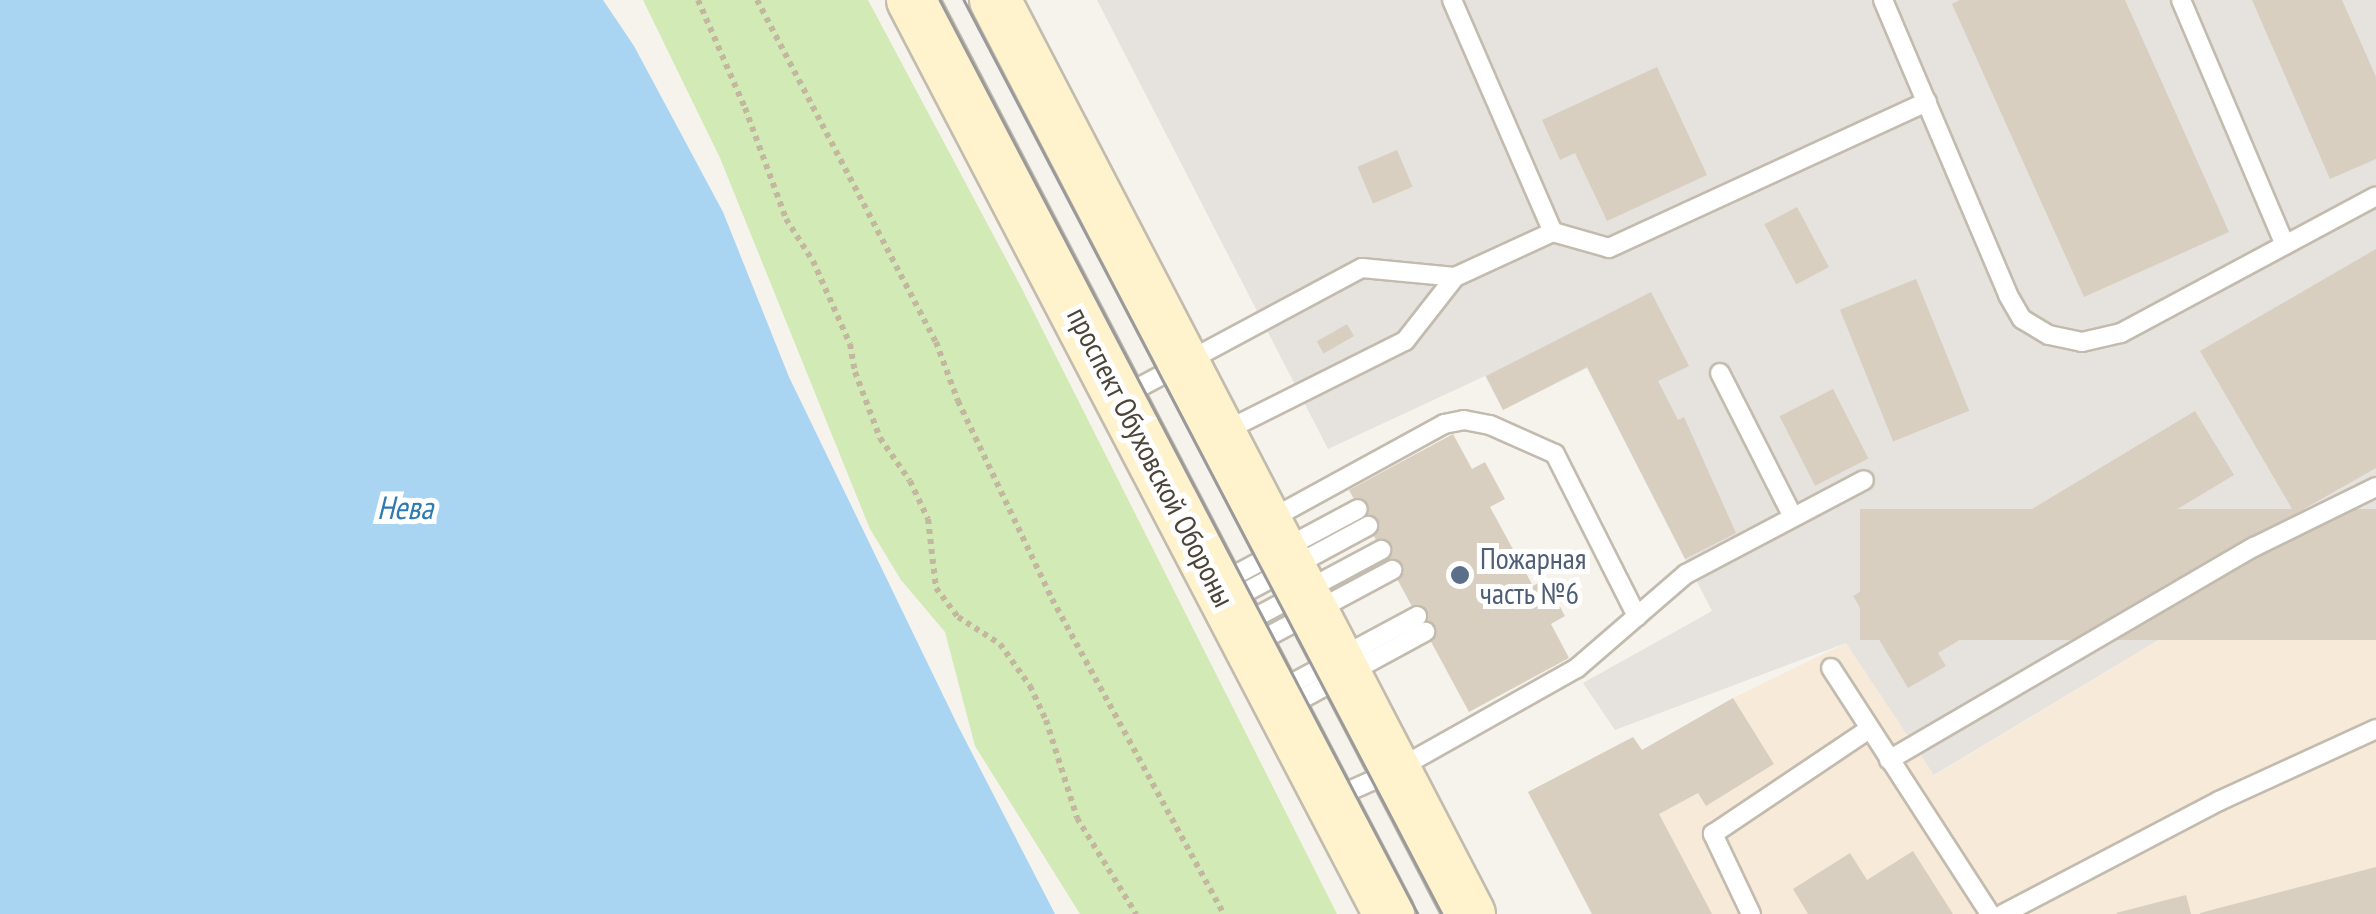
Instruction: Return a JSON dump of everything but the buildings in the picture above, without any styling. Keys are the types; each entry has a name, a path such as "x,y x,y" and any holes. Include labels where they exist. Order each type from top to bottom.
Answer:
{"main road":[{"name":"проспект Обуховской Обороны","path":"912,0 1390,914"},
{"path":"995,0 1470,914"}],"lane":[{"path":"1452,0 1554,232"},
{"path":"2181,0 2285,245"},
{"path":"1891,2 1926,102 2008,295 2022,319 2048,335 2082,342 2121,334 2376,196"},
{"path":"1220,434 1404,341 1455,277 1554,232 1608,248 1926,102"},
{"path":"1121,398 1362,268 1455,277"},
{"path":"1720,374 1794,518"},
{"path":"1233,615 1291,569 1444,424 1464,420 1490,425 1555,454 1638,616"},
{"path":"1330,800 1396,770 1577,668 1686,574 1864,480"},
{"path":"1889,760 2254,547 2376,487"},
{"path":"1233,615 1358,509"},
{"path":"1291,569 1368,526"},
{"path":"1291,569 1381,550"},
{"path":"1291,569 1392,570"},
{"path":"1278,701 1421,624"},
{"path":"1831,668 1990,914"},
{"path":"1751,914 1713,834 1868,729"},
{"path":"2002,914 2219,801 2376,729"}],"path":[{"path":"698,0 745,108 786,218 813,261 850,344 855,372 880,438 910,481 928,519 936,588 958,617 1000,644 1030,686 1050,732 1077,818 1136,914"},
{"path":"757,0 936,342 958,401 1052,600 1224,914"}],"shaded area":[{"path":"1097,0 2376,0 2376,509 1934,775 1846,643 1615,730 1583,683 1712,611 1587,368 1503,410 1485,376 1328,449"},
{"path":"2376,509 2376,914 1592,914 1528,792 1633,737 1642,750 1733,698 1846,643 1935,775"}],"green space":[{"path":"643,0 868,0 1020,285 1337,914 1080,914 975,746 945,632 901,580 870,529 720,158"}],"water":[{"name":"Нева","path":"0,0 603,0 634,46 723,212 789,377 958,726 1055,914 0,914"}],"tram line":[{"path":"940,0 1418,914"},
{"path":"964,0 1442,914"}],"place":[{"name":"Пожарная часть №6","path":"1460,575"}]}
